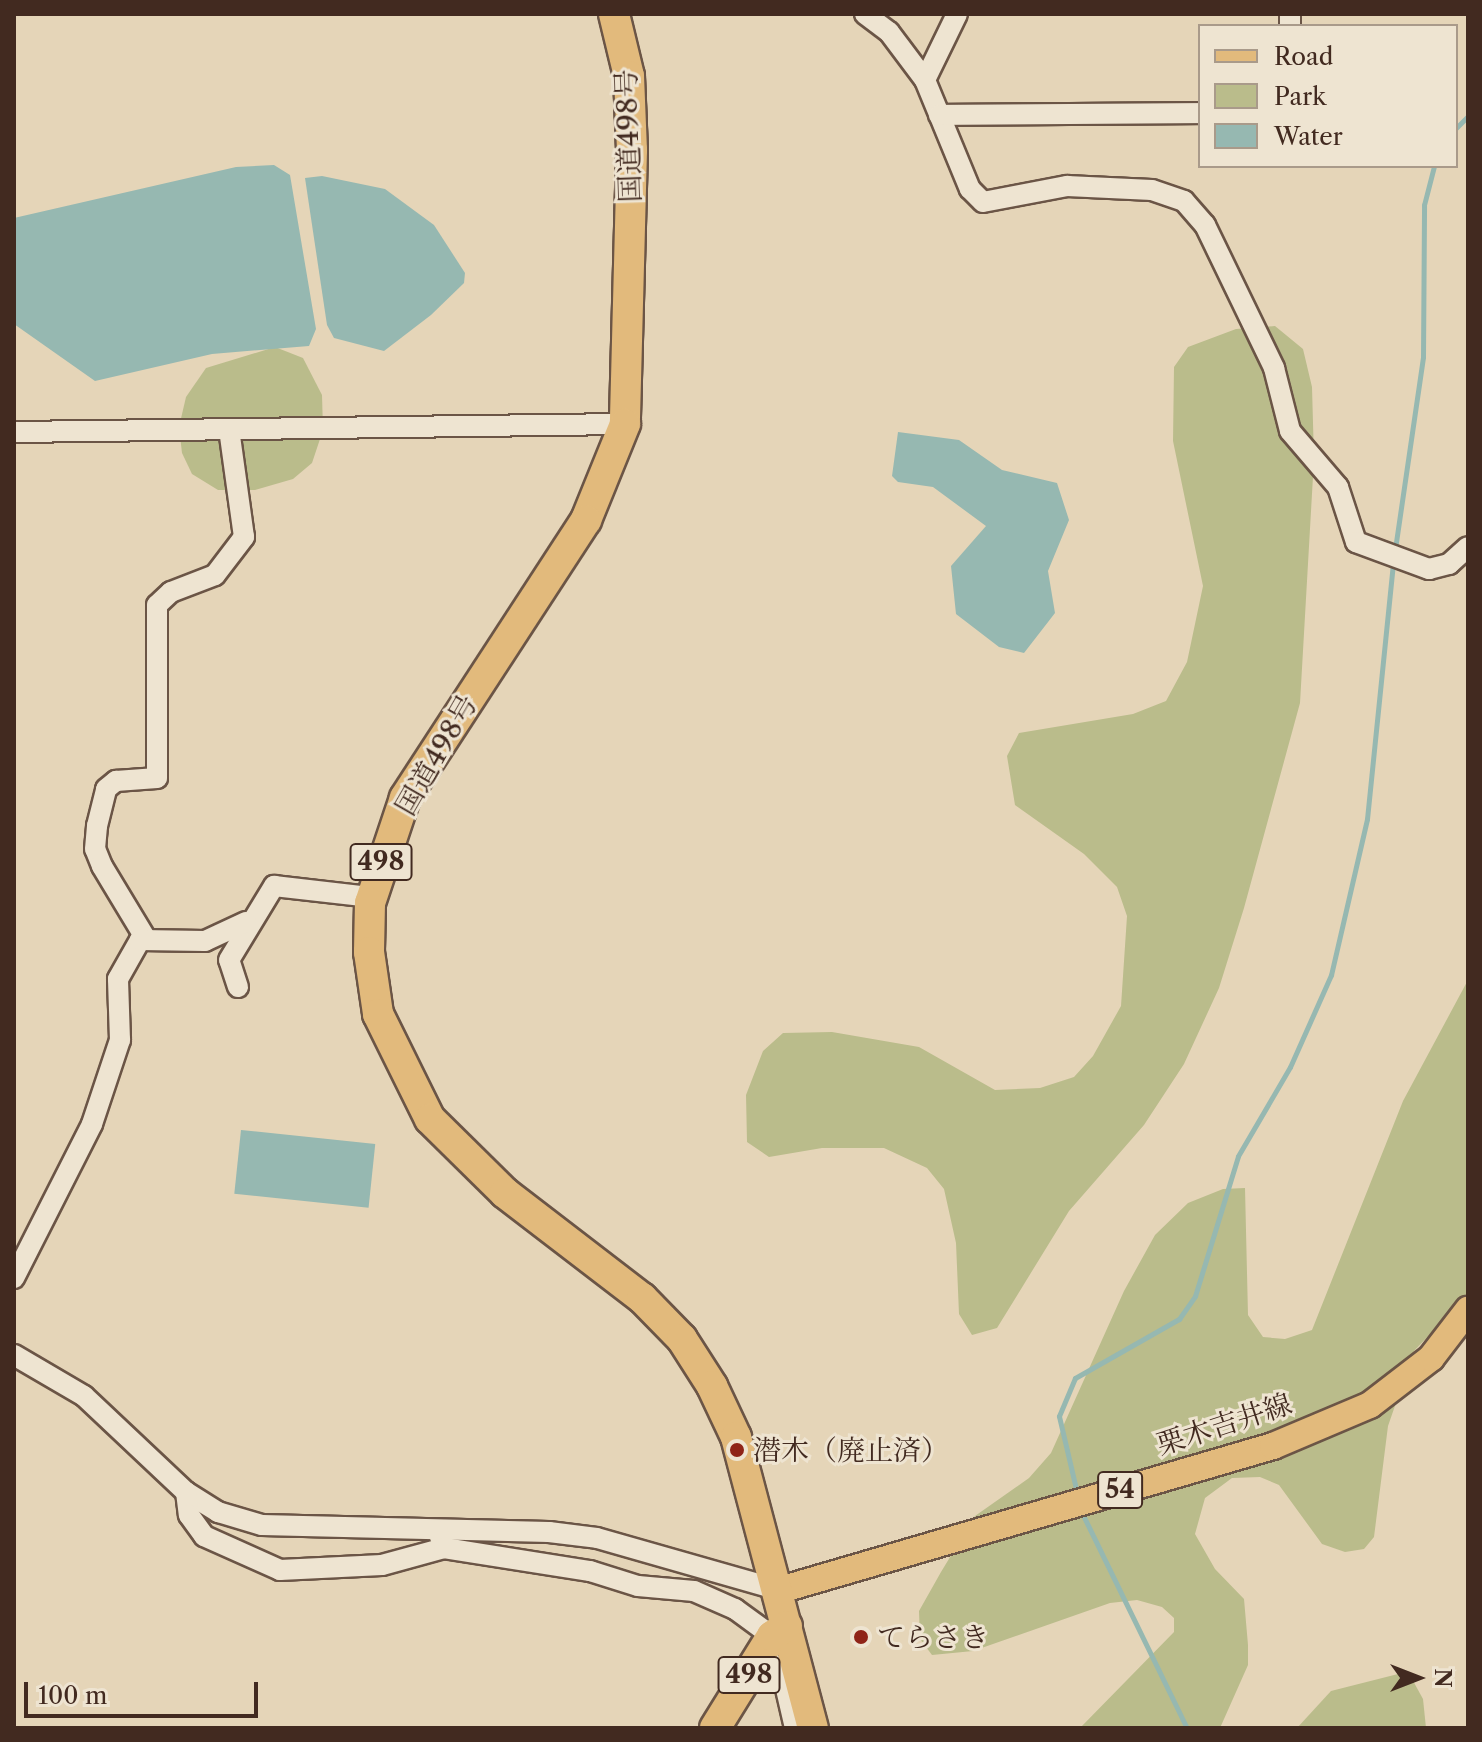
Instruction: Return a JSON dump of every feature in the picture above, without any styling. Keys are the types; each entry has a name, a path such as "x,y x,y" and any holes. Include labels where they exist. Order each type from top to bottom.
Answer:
{"highway":[{"name":"国道498号","path":"614,14 629,76 632,150 625,424 586,520 405,798 371,897 369,952 378,1014 401,1071 430,1119 505,1193 642,1298 682,1339 736,1437 780,1590 774,1639 813,1728"},
{"name":"498","path":"715,1728 774,1639"}],"main road":[{"name":"栗木吉井線","path":"780,1590 1273,1446 1370,1405 1431,1358 1468,1310"}],"street":[{"path":"865,14 889,32 925,80 970,189 983,202 1067,186 1152,190 1184,201 1205,225 1274,368 1290,431 1338,487 1356,542 1411,567 1449,564 1468,547"},
{"path":"925,80 957,14"},
{"path":"939,115 1198,113"},
{"path":"14,432 625,424"},
{"path":"146,939 102,866 97,826 106,789 116,781 157,778 157,605 171,592 215,575 244,537 229,429"},
{"path":"238,987 229,960 246,922 274,886 371,897"},
{"path":"146,939 205,941 246,922"},
{"path":"14,1278 92,1124 120,1040 118,979 146,939"},
{"path":"14,1355 84,1396 186,1492 218,1512 262,1525 441,1539 597,1538 780,1590"},
{"path":"186,1492 189,1515 204,1536 280,1570 382,1565 441,1539 590,1571 638,1586 694,1591 735,1609 774,1639 795,1728"}],"green space":[{"path":"1275,326 1303,349 1312,387 1314,459 1300,703 1244,908 1219,988 1184,1064 1144,1125 1069,1211 997,1328 972,1335 959,1314 956,1243 944,1189 927,1168 884,1148 822,1148 769,1157 747,1142 746,1095 763,1051 783,1033 832,1032 919,1047 995,1090 1040,1088 1074,1077 1093,1056 1121,1006 1127,916 1117,887 1084,854 1015,805 1007,756 1019,733 1133,714 1166,701 1187,662 1203,586 1173,441 1174,367 1188,347 1236,329"},
{"path":"275,347 303,358 322,395 323,430 312,463 293,479 255,490 218,490 192,474 182,453 179,427 186,397 206,368"},
{"path":"1468,980 1468,1294 1414,1351 1388,1426 1374,1537 1364,1549 1345,1552 1322,1544 1279,1485 1260,1477 1232,1478 1205,1498 1195,1534 1215,1569 1244,1599 1248,1645 1248,1665 1220,1728 1080,1728 1174,1632 1174,1618 1162,1607 1137,1600 1110,1603 973,1651 932,1655 920,1639 919,1611 941,1572 975,1516 1029,1478 1051,1453 1124,1291 1155,1235 1188,1203 1223,1189 1245,1188 1248,1315 1263,1337 1285,1339 1312,1330 1403,1101"},
{"path":"1398,1674 1412,1679 1423,1699 1426,1728 1297,1728 1331,1691"}],"water":[{"path":"274,165 290,175 316,329 309,346 212,354 95,381 14,324 14,218 236,167"},
{"path":"322,176 385,189 434,225 465,273 464,283 431,315 384,351 334,338 327,325 305,178"},
{"path":"898,432 959,440 1002,470 1057,483 1069,520 1048,571 1055,613 1024,653 999,647 956,614 951,566 986,526 933,487 898,482 892,476"},
{"path":"241,1130 375,1144 369,1208 234,1194"}],"waterway":[{"path":"1458,126 1468,116"},
{"path":"1395,549 1423,357 1424,205 1433,168"},
{"path":"1077,1493 1059,1416 1075,1378 1179,1319 1195,1296 1238,1156 1290,1067 1331,975 1367,819 1393,563"},
{"path":"1081,1511 1187,1728"}],"place":[{"name":"潜木（廃止済）","path":"737,1450"},
{"name":"てらさき","path":"861,1637"}]}
